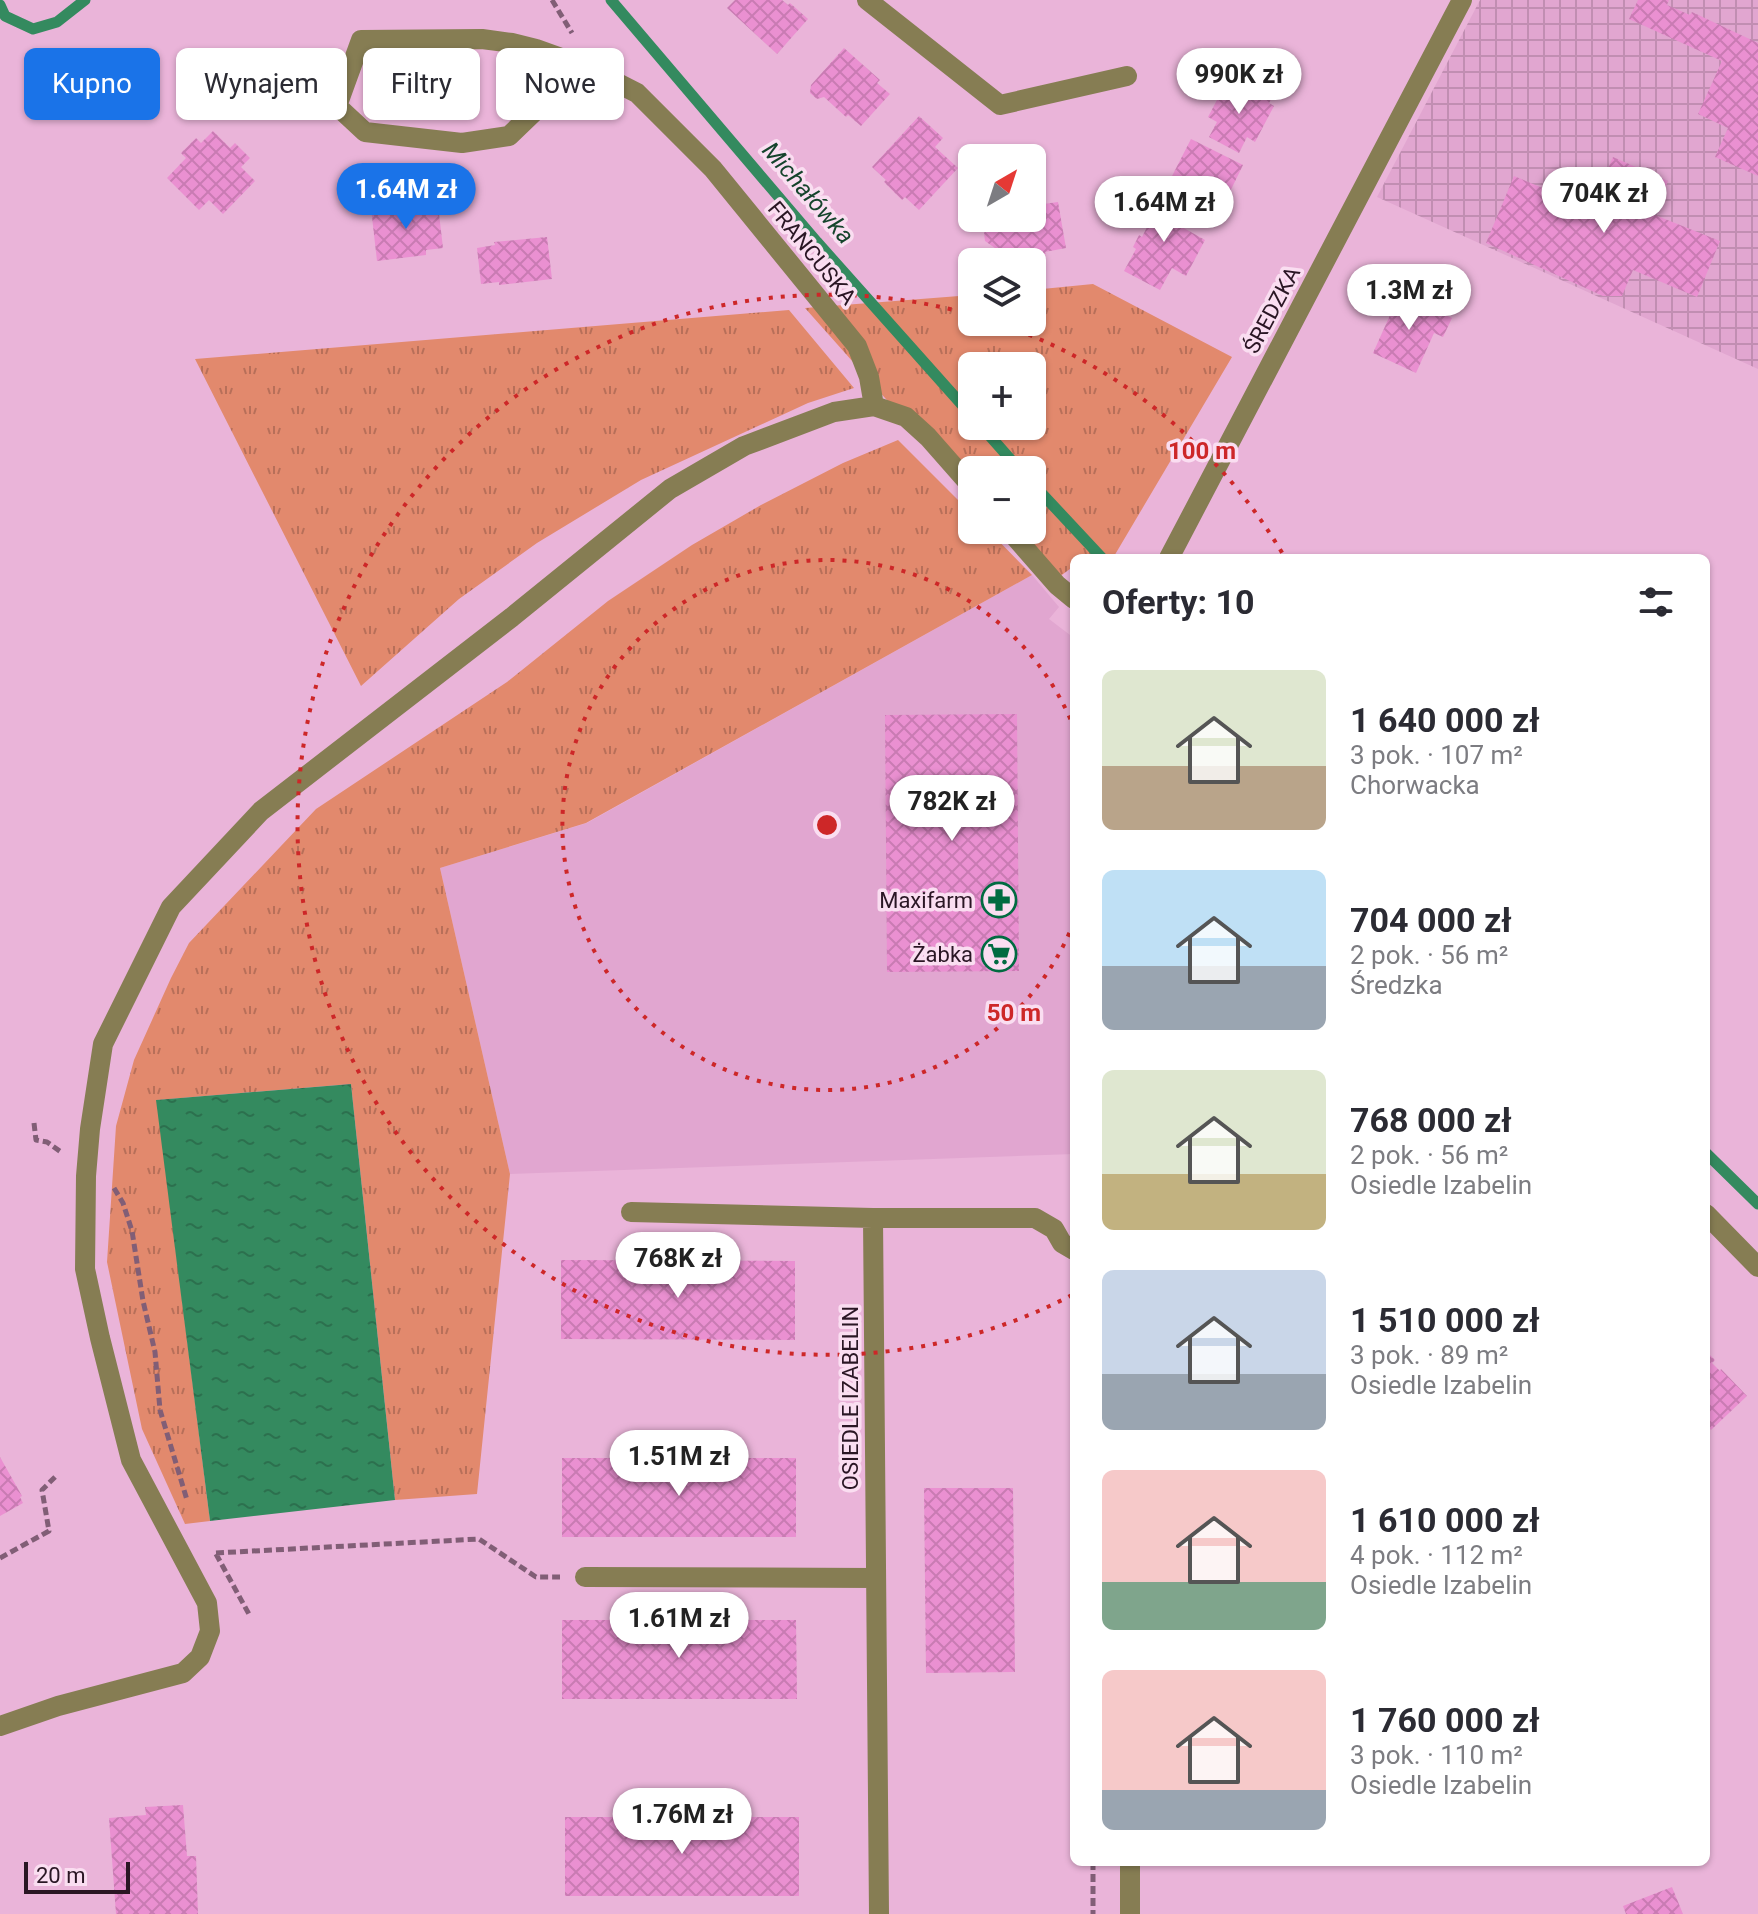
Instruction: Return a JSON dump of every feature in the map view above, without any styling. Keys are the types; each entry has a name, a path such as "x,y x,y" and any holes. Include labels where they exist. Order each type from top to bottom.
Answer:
{"street":[{"path":"867,0 1000,105 1127,76"},
{"name":"ŚREDZKA","path":"1171,554 1462,0"},
{"name":"FRANCUSKA","path":"482,39 536,49 586,67 561,86 509,136 462,143 365,132 337,106 361,40 482,39"},
{"name":"FRANCUSKA","path":"624,86 637,93 713,169 857,346 869,377 874,406"},
{"path":"0,1726 58,1706 183,1673 200,1657 210,1631 207,1603 131,1460 85,1269 86,1176 103,1044 171,907 261,811 512,617 670,489 744,446 834,412 874,406 906,417 958,471"},
{"path":"1021,544 1070,596"},
{"path":"631,1212 873,1218 1035,1218 1054,1229 1062,1243 1070,1248"},
{"name":"OSIEDLE IZABELIN","path":"873,1218 879,1914"},
{"path":"1710,1218 1758,1267"},
{"path":"585,1577 875,1578"},
{"path":"1130,1866 1130,1914"}],"path":[{"path":"108,1178 123,1203 132,1231 155,1352 160,1410 191,1513"},
{"path":"0,1558 49,1531 42,1490 57,1475"},
{"path":"250,1616 216,1553 479,1539 536,1577 585,1577"},
{"path":"1093,1866 1093,1914"}],"shaded area":[{"path":"1480,0 1758,0 1758,369 1377,197"},
{"path":"1032,575 1059,607 1049,619 1070,635 1070,1154 510,1174 440,868 587,823"}],"green space":[{"path":"1093,284 1232,357 1115,554 1070,554 1070,569 1059,577 1027,544 1046,544 1046,456 958,456 958,474 901,416 805,308 958,296 958,336 1046,336 1046,289"},
{"path":"789,310 854,388 808,403 641,480 537,543 459,599 361,686 195,359"},
{"path":"898,440 958,500 958,544 1002,544 1032,575 586,823 440,868 510,1174 477,1494 395,1500 351,1084 157,1100 210,1521 185,1524 142,1429 107,1262 116,1126 134,1060 189,943 316,809 507,682 608,601 692,545 843,463"}],"water":[{"path":"351,1084 395,1500 210,1521 156,1100"}],"building":[{"path":"735,0 782,0 808,19 777,54 727,8"},
{"path":"1638,0 1669,0 1667,5 1690,15 1692,12 1758,43 1758,176 1715,157 1728,128 1698,114 1722,61 1629,19"},
{"path":"844,48 880,80 877,83 890,94 861,126 824,97 817,99 810,93 811,85"},
{"path":"1227,81 1245,90 1248,85 1272,98 1269,103 1274,106 1255,142 1247,137 1239,153 1209,137 1217,122 1208,117"},
{"path":"919,116 943,138 935,147 958,168 919,210 905,197 902,200 872,167"},
{"path":"213,131 230,148 235,143 250,158 241,167 255,181 223,214 209,200 199,210 167,178 186,158 181,153 196,138 201,143"},
{"path":"1191,139 1243,165 1224,204 1171,178"},
{"path":"1613,157 1668,181 1655,215 1720,241 1697,297 1633,270 1622,296 1603,296 1486,243 1514,176 1576,202 1574,207 1588,214"},
{"path":"1158,193 1191,210 1182,227 1205,240 1186,276 1172,268 1160,290 1124,271 1136,249 1133,247 1139,235 1142,237 1147,227 1141,224"},
{"path":"1058,202 1066,248 1046,252 1046,248 995,248 985,241 984,233 1046,232 1046,204"},
{"path":"402,204 403,209 438,205 443,248 426,250 426,255 377,261 371,208"},
{"path":"547,237 552,279 481,284 477,248 495,245 494,242"},
{"path":"1393,291 1452,318 1443,337 1434,333 1416,373 1373,353 1391,313 1384,310"},
{"path":"1017,714 1019,971 887,972 885,715"},
{"path":"561,1260 795,1261 795,1340 561,1339"},
{"path":"1710,1355 1715,1360 1712,1363 1747,1396 1711,1430"},
{"path":"0,1457 23,1503 0,1516"},
{"path":"562,1458 796,1458 796,1537 562,1537"},
{"path":"924,1488 1013,1488 1015,1672 926,1673"},
{"path":"562,1620 796,1620 797,1699 562,1699"},
{"path":"183,1805 187,1856 196,1856 198,1914 116,1914 109,1818 146,1815 145,1807"},
{"path":"565,1817 799,1817 799,1896 565,1896"},
{"path":"1672,1887 1683,1914 1626,1914 1623,1906"}],"waterway":[{"name":"Michałówka","path":"0,5 5,16 33,29 57,22 85,0"},
{"name":"Michałówka","path":"611,0 817,242 958,400"},
{"name":"Michałówka","path":"993,440 1008,456"},
{"name":"Michałówka","path":"1046,498 1098,554"},
{"name":"Michałówka","path":"1710,1157 1758,1204"}],"place":[{"name":"Maxifarm","path":"999,900"},
{"name":"Żabka","path":"999,954"}]}
